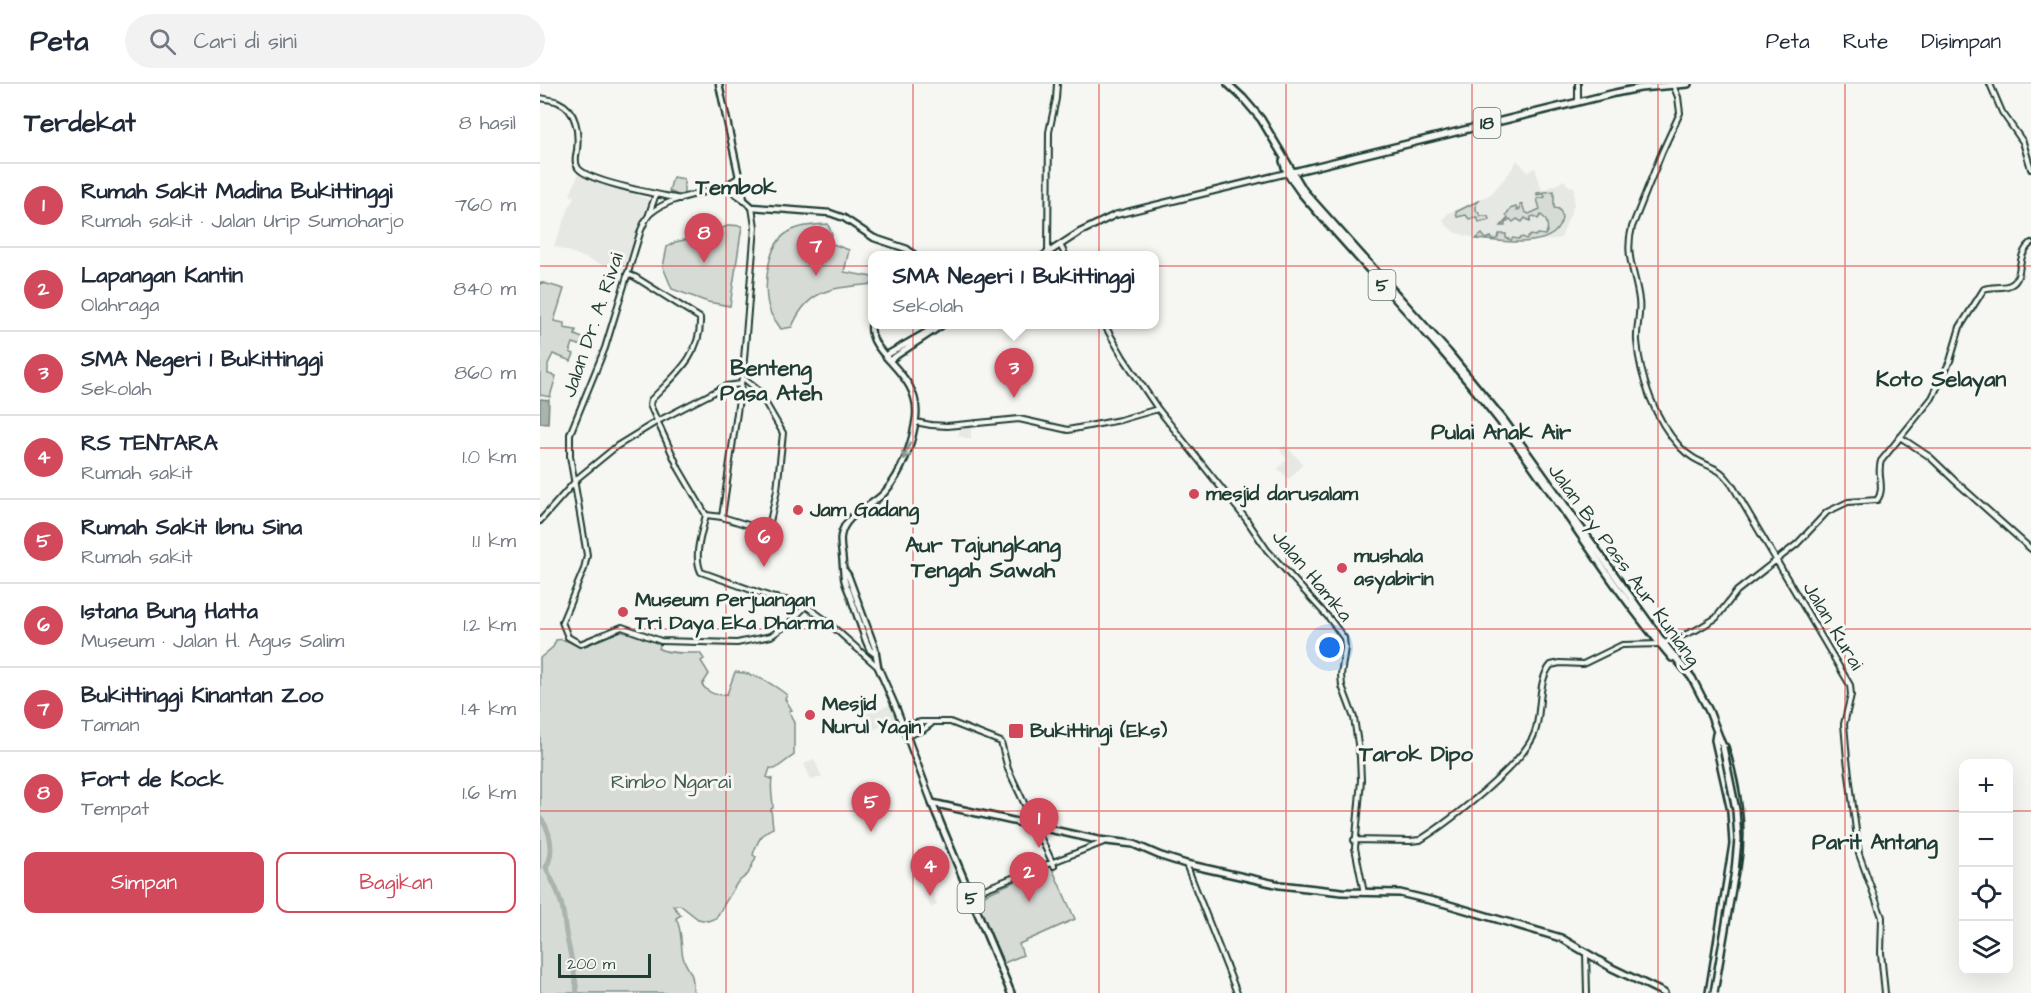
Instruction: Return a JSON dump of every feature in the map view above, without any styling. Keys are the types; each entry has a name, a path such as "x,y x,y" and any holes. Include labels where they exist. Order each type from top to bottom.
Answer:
{"highway":[{"name":"5","path":"1228,84 1244,98 1261,119 1289,173"},
{"name":"18","path":"1289,173 1634,89 1688,84"},
{"name":"Jalan By Pass Aur Kuniang","path":"1289,173 1480,394 1550,487 1662,644 1687,674 1700,699 1722,747 1736,837 1713,993"},
{"name":"Jalan By Pass Aur Kuniang","path":"1713,993 1733,834 1731,811 1715,741 1717,733"},
{"name":"5","path":"932,803 1011,993"},
{"path":"932,803 1104,842 1133,844 1186,864 1280,885 1317,891 1410,895 1561,938 1633,980 1664,993"}],"main road":[{"path":"719,84 744,200 752,207 830,213 844,218 874,238 910,251"},
{"path":"1051,251 1101,222 1128,210 1289,173"},
{"path":"871,329 874,341 905,377 914,392 915,422 908,450 890,485 878,498 845,524 841,534 844,576 866,641 874,653 932,803"},
{"path":"887,358 931,329"},
{"path":"887,358 936,329"}],"street":[{"path":"1046,251 1049,132 1057,84"},
{"path":"1578,84 1578,102"},
{"path":"1990,84 2002,112 2023,142 2031,169"},
{"name":"Jalan Kurai","path":"1673,85 1678,97 1680,113 1632,227 1630,240 1630,266 1640,304 1637,326 1640,357 1653,404 1664,425 1680,447 1690,456 1723,474 1741,498 1832,657 1848,680 1851,690 1844,718 1859,854 1882,919 1881,953 1885,993"},
{"path":"540,98 558,102 564,106 574,120 579,134 576,160 579,169 615,184 681,200"},
{"path":"649,215 662,207 725,186 739,177"},
{"path":"725,186 744,200"},
{"name":"Jalan Dr. A. Rivai","path":"656,194 641,230 605,348 570,434 570,456 587,555 584,569 562,622 566,633 573,641 585,643 622,627 660,641 736,643 771,636 799,614"},
{"path":"722,517 742,378 755,227 752,207"},
{"path":"1354,840 1420,840 1501,776 1521,757 1532,741 1541,710 1544,678 1551,665 1583,664 1622,645 1662,644 1696,630 1716,618 1734,594 1797,544 1827,512 1848,502 1877,500 1882,492 1879,467 1899,437 1932,398 1950,361 1957,332 1979,295 1987,288 2013,284 2018,275 2022,252 2031,243"},
{"path":"1060,245 1064,251"},
{"path":"627,274 700,318 695,346 676,377 651,400 651,410 679,469 706,515 698,551 701,572 760,593 806,606 878,667"},
{"name":"Jalan Hamka","path":"1107,329 1122,357 1158,410 1246,519 1267,550 1329,618 1344,638 1342,686 1355,724 1361,763 1354,840 1355,856 1364,893"},
{"path":"706,515 722,517 768,531 777,490 783,433 758,390 742,378"},
{"path":"540,521 574,482 617,446 656,422 730,384 741,384"},
{"path":"915,422 947,426 1019,419 1068,430 1158,410"},
{"path":"1899,437 1930,457 2031,549"},
{"path":"797,602 799,614"},
{"path":"799,614 806,606"},
{"path":"799,614 813,610"},
{"path":"903,726 921,722 950,722 1002,742 1008,769 1053,864"},
{"path":"906,736 923,730 931,723"},
{"path":"969,895 1053,864 1104,842"},
{"path":"1186,864 1237,993"},
{"path":"1586,953 1587,993"}],"shaded area":[{"path":"1517,160 1528,172 1535,168 1542,190 1564,180 1569,186 1574,187 1574,204 1561,238 1532,242 1493,242 1456,233 1446,225 1443,220 1447,214 1491,194"},
{"path":"579,173 650,200 622,272 554,246 574,196 570,195"},
{"path":"540,399 549,400 548,424 540,423"},
{"path":"971,425 971,439 958,436 961,426"},
{"path":"1285,445 1303,464 1289,479 1278,469 1287,459 1280,450"},
{"path":"890,705 897,720 868,732 864,719 866,714"},
{"path":"814,759 822,777 811,780 804,764"},
{"path":"929,884 937,905 931,908 922,886"}],"green space":[{"path":"673,177 684,179 682,197 669,191"},
{"path":"1554,191 1554,208 1559,209 1562,217 1559,226 1545,238 1521,242 1476,239 1482,234 1486,239 1491,237 1493,240 1498,238 1499,234 1506,234 1506,238 1511,240 1523,237 1526,239 1531,235 1545,235 1547,224 1541,215 1538,219 1531,217 1530,221 1525,218 1522,222 1517,219 1513,222 1510,219 1505,226 1501,226 1508,218 1506,215 1510,209 1516,207 1517,210 1520,209 1522,204 1525,212 1529,214 1540,209 1537,199 1545,197 1544,194 1537,195 1537,193"},
{"path":"1480,200 1476,204 1476,210 1481,216 1488,216 1489,220 1479,222 1477,217 1469,219 1466,215 1457,217 1456,212"},
{"path":"828,224 832,235 827,242 849,250 844,272 868,276 868,285 824,292 806,304 792,327 781,329 768,305 767,282 770,259 780,239 796,228"},
{"path":"730,225 742,226 730,306 708,302 672,289 663,267 667,247 675,242 703,236"},
{"path":"540,282 564,289 554,321 564,323 564,328 576,330 575,335 587,340 585,347 573,343 570,352 574,354 571,361 553,354 548,364 548,374 556,376 550,397 540,395"},
{"name":"Rimbo Ngarai","path":"620,627 661,641 659,649 664,651 700,653 704,659 701,661 709,674 702,685 713,694 727,694 735,672 756,677 787,695 785,699 792,710 789,711 794,723 794,755 775,769 770,768 767,777 772,779 773,828 760,839 753,855 756,857 748,874 737,883 716,918 708,921 698,919 680,905 673,906 681,915 676,918 683,957 691,974 693,990 696,993 540,993 540,658 553,647 556,640 560,639 584,646"},
{"path":"1051,866 1075,919 1019,944 1023,955 1004,963 975,899"}],"waterway":[{"path":"540,818 549,835 551,849 546,867 562,906 577,993"}],"place":[{"name":"Fort de Kock","path":"704,263"},
{"name":"Bukittinggi Kinantan Zoo","path":"816,276"},
{"name":"SMA Negeri 1 Bukittinggi","path":"1014,398"},
{"name":"mesjid darusalam","path":"1194,494"},
{"name":"Jam Gadang","path":"798,510"},
{"name":"Istana Bung Hatta","path":"764,567"},
{"name":"mushala asyabirin","path":"1342,568"},
{"name":"Museum Perjuangan Tri Daya Eka Dharma","path":"623,612"},
{"name":"Mesjid Nurul Yaqin","path":"810,715"},
{"name":"Bukittingi (Eks)","path":"1016,731"},
{"name":"Rumah Sakit Ibnu Sina","path":"871,832"},
{"name":"Rumah Sakit Madina Bukittinggi","path":"1039,848"},
{"name":"RS TENTARA","path":"930,896"},
{"name":"Lapangan Kantin","path":"1029,902"}],"district":[{"name":"Tembok","path":"736,187"},
{"name":"Koto Selayan","path":"1941,379"},
{"name":"Benteng Pasa Ateh","path":"771,380"},
{"name":"Pulai Anak Air","path":"1501,432"},
{"name":"Aur Tajungkang Tengah Sawah","path":"983,558"},
{"name":"Tarok Dipo","path":"1416,754"},
{"name":"Parit Antang","path":"1875,842"}]}
